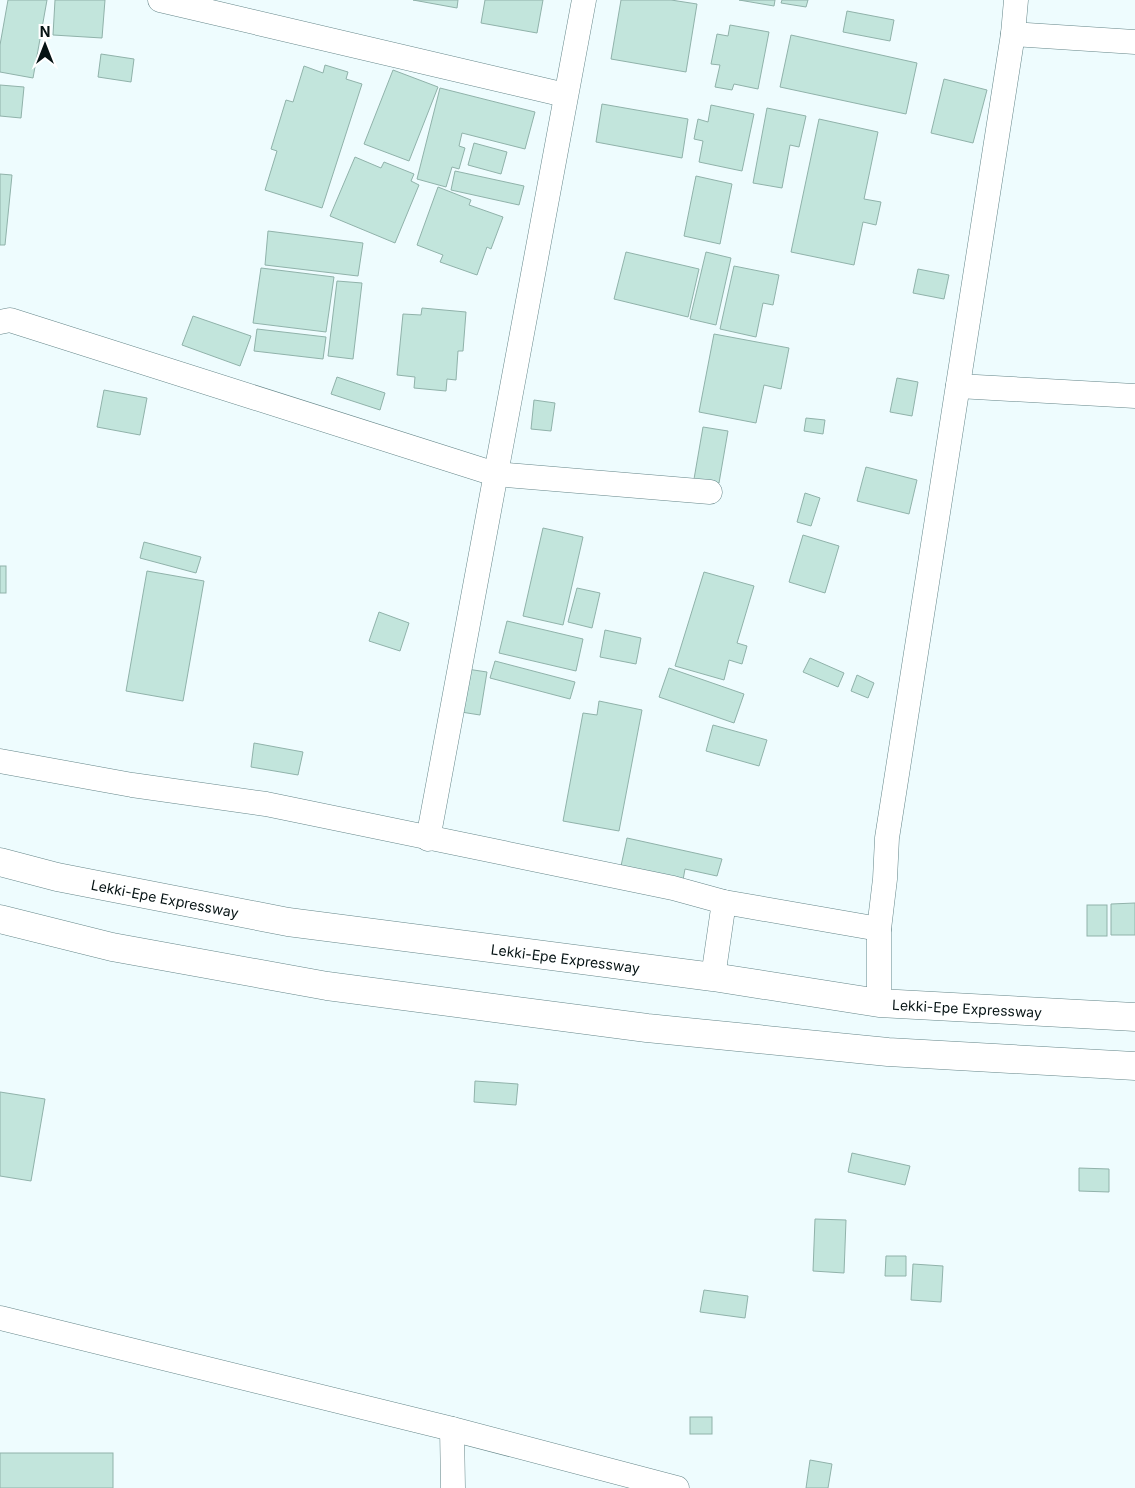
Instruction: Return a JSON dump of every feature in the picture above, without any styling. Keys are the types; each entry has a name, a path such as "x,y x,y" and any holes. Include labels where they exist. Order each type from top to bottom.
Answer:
{"highway":[{"name":"Lekki-Epe Expressway","path":"0,862 57,877 288,922 713,977 879,1003 1135,1017"},
{"path":"0,919 112,947 327,986 589,1020 888,1052 1135,1066"}],"street":[{"path":"160,0 565,95"},
{"path":"428,839 494,474 584,0"},
{"path":"879,1003 879,929 885,879 887,838 1013,34 1016,0"},
{"path":"1013,34 1135,42"},
{"path":"0,322 10,320 494,474 710,492"},
{"path":"958,386 1135,396"},
{"path":"0,761 132,785 266,804 428,839 673,888 724,902 879,929"},
{"path":"713,977 724,902"},
{"path":"0,1318 452,1429 677,1488"},
{"path":"452,1429 452,1488"}],"building":[{"path":"8,0 47,0 33,78 0,72 0,45"},
{"path":"55,0 105,0 102,38 53,35"},
{"path":"413,0 458,0 457,8"},
{"path":"485,0 543,0 537,33 481,23"},
{"path":"621,0 671,0 697,4 686,72 611,59"},
{"path":"739,0 775,0 774,6"},
{"path":"782,0 808,0 806,7 781,3"},
{"path":"847,11 894,20 890,41 843,32"},
{"path":"730,25 769,32 758,89 734,84 732,90 715,87 720,65 711,64 717,34 728,36"},
{"path":"791,35 917,63 906,114 780,87"},
{"path":"101,54 134,59 131,82 98,77"},
{"path":"325,65 348,72 346,79 362,84 322,208 265,190 277,151 271,149 286,100 293,102 304,66 323,73"},
{"path":"393,70 438,87 409,161 364,144"},
{"path":"944,79 987,90 973,143 931,133"},
{"path":"0,85 24,87 21,118 0,116"},
{"path":"440,88 535,112 525,149 462,133 459,146 465,148 459,169 452,167 446,187 417,179"},
{"path":"602,104 688,119 682,158 596,142"},
{"path":"711,105 754,114 742,171 699,162 703,141 694,139 698,119 708,122"},
{"path":"767,108 806,116 799,147 790,145 782,188 753,183"},
{"path":"819,119 878,132 864,199 881,202 876,225 863,222 854,265 791,252"},
{"path":"474,143 507,152 501,174 468,165"},
{"path":"355,157 381,168 384,162 414,174 411,181 419,185 395,243 330,216"},
{"path":"455,171 524,186 519,205 451,190"},
{"path":"0,174 12,175 5,245 0,245"},
{"path":"696,176 732,184 720,244 684,236"},
{"path":"438,187 471,200 469,205 503,217 491,249 487,247 477,275 440,262 443,255 417,245"},
{"path":"268,231 363,243 358,276 265,265"},
{"path":"626,252 699,269 688,317 614,299"},
{"path":"706,252 731,258 716,325 690,319"},
{"path":"734,266 779,275 773,305 763,303 756,337 720,329"},
{"path":"261,268 334,277 326,332 253,323"},
{"path":"918,269 949,275 944,299 913,293"},
{"path":"337,281 362,283 353,359 328,356"},
{"path":"422,308 466,312 463,351 458,351 456,380 447,379 446,391 414,388 415,377 397,375 403,314 421,315"},
{"path":"193,316 251,336 240,366 182,345"},
{"path":"257,329 326,337 323,359 254,351"},
{"path":"714,334 789,348 781,389 764,385 756,423 699,412"},
{"path":"337,377 385,393 380,410 331,394"},
{"path":"897,378 918,382 912,416 890,412"},
{"path":"104,390 147,398 140,435 97,427"},
{"path":"534,400 555,403 551,431 531,429"},
{"path":"806,418 825,420 823,434 804,431"},
{"path":"703,427 728,431 719,483 694,479"},
{"path":"866,467 917,480 909,514 857,501"},
{"path":"805,493 820,498 811,526 797,522"},
{"path":"543,528 583,537 563,625 523,616"},
{"path":"803,535 839,546 825,593 789,582"},
{"path":"144,542 201,557 196,573 140,558"},
{"path":"0,566 6,566 6,593 0,593"},
{"path":"147,571 204,581 183,701 126,691"},
{"path":"704,572 754,586 737,643 747,646 742,664 729,660 724,680 675,666"},
{"path":"577,588 600,593 592,628 568,622"},
{"path":"379,612 409,623 400,651 369,641"},
{"path":"507,621 583,639 576,671 499,653"},
{"path":"605,630 641,638 636,664 600,657"},
{"path":"810,658 844,673 838,687 803,672"},
{"path":"495,661 575,682 570,699 490,678"},
{"path":"669,668 744,694 734,723 659,697"},
{"path":"467,669 487,672 480,715 461,712"},
{"path":"857,675 874,683 868,698 851,691"},
{"path":"599,701 642,710 619,831 563,821 583,713 597,715"},
{"path":"713,725 767,740 759,766 706,751"},
{"path":"254,743 303,752 298,775 251,767"},
{"path":"627,838 722,859 717,876 685,869 683,880 621,866"},
{"path":"1135,903 1135,935 1111,935 1111,904"},
{"path":"1087,905 1107,905 1107,936 1087,936"},
{"path":"475,1081 518,1084 516,1105 474,1102"},
{"path":"0,1092 45,1099 31,1181 0,1176"},
{"path":"852,1153 910,1166 905,1185 848,1172"},
{"path":"1079,1168 1109,1169 1109,1192 1079,1191"},
{"path":"815,1219 846,1220 844,1273 813,1271"},
{"path":"886,1256 906,1256 906,1276 885,1276"},
{"path":"913,1264 943,1266 941,1302 911,1300"},
{"path":"704,1290 748,1296 745,1318 700,1312"},
{"path":"690,1417 712,1417 712,1434 690,1434"},
{"path":"0,1453 113,1453 113,1488 0,1488"},
{"path":"810,1460 832,1464 828,1488 806,1488"}]}
